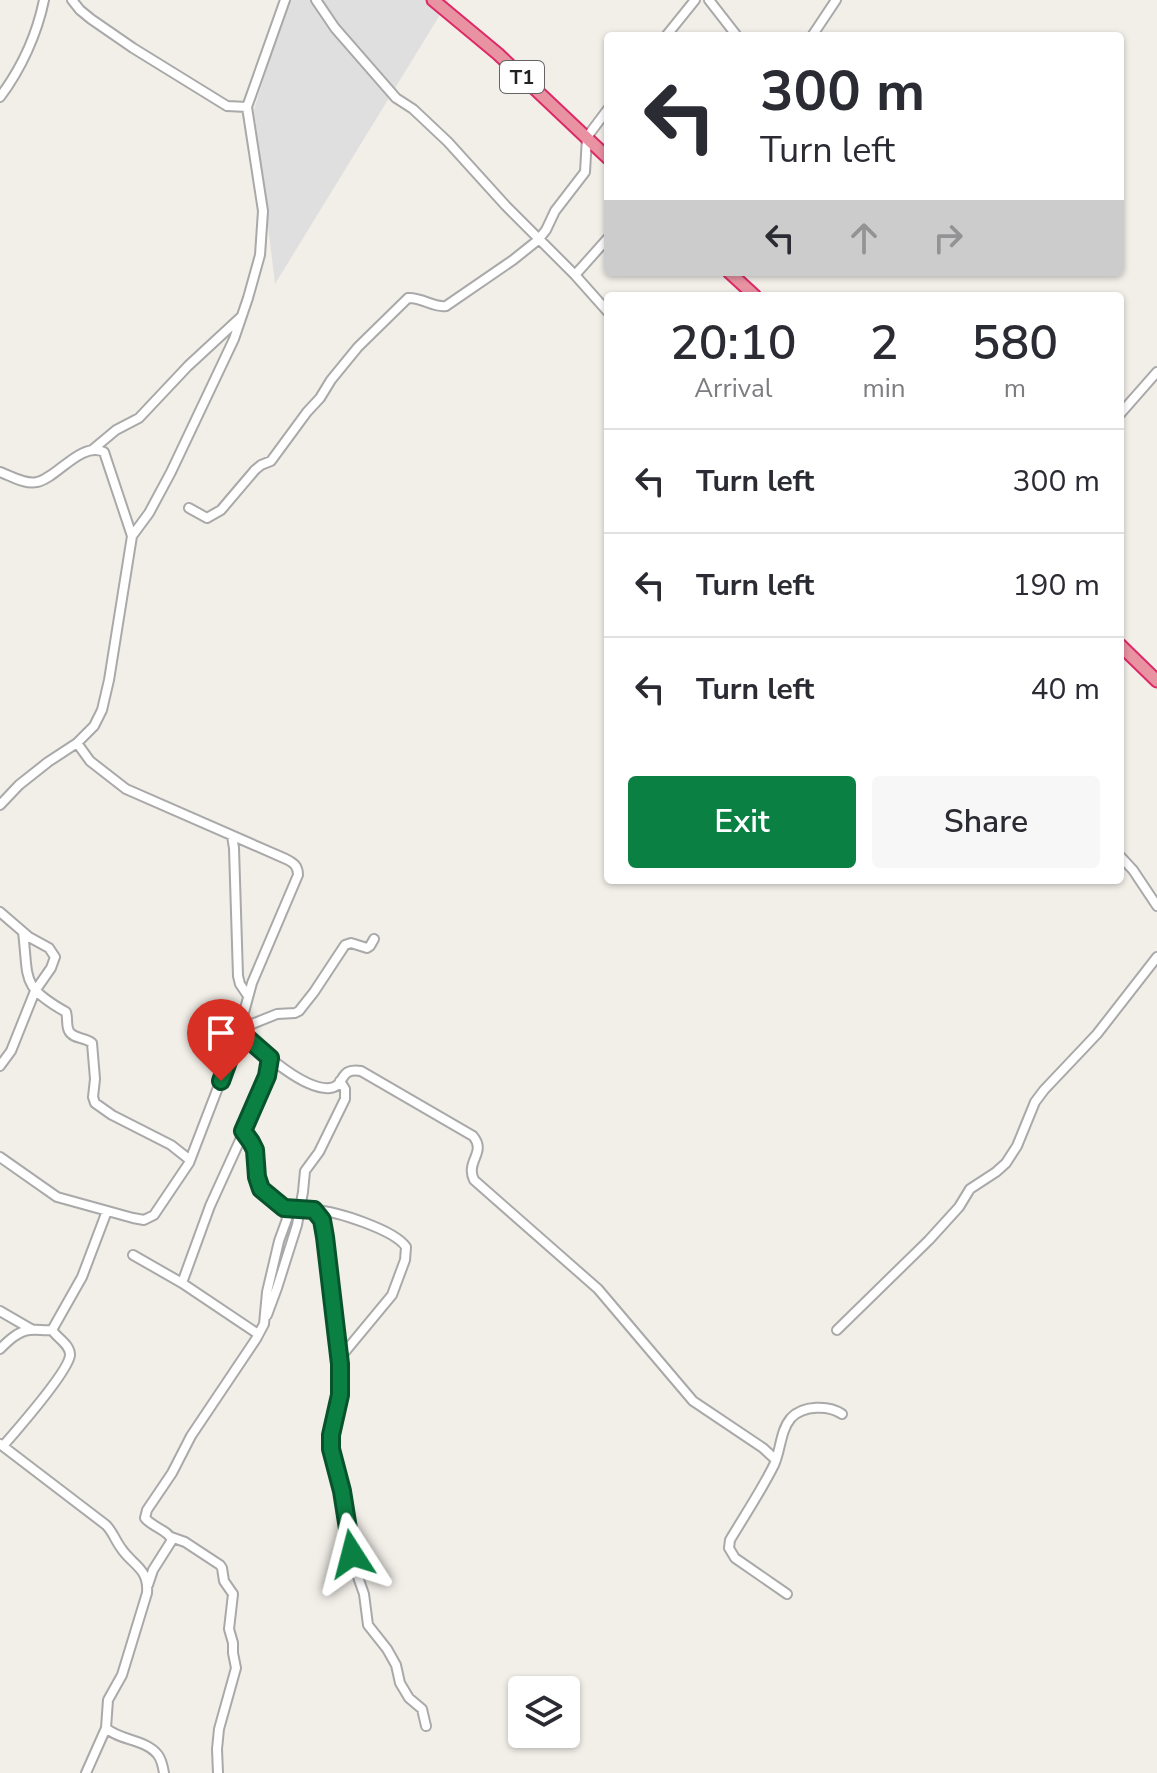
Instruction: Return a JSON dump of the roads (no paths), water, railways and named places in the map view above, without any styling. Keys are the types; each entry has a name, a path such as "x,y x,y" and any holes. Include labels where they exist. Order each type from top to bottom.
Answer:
{"highway":[{"name":"T1","path":"433,0 498,54 604,154"},
{"path":"733,276 751,292"},
{"path":"1124,649 1157,681"}],"street":[{"path":"0,97 21,65 40,20 44,0"},
{"path":"72,0 91,19 169,71 227,106 247,107"},
{"path":"0,805 19,785 77,743 94,726 102,710 109,680 132,536 149,513 171,472 234,339 260,255 263,211 247,107 285,0"},
{"path":"316,0 335,28 396,98 437,131 604,308"},
{"path":"669,32 695,0"},
{"path":"815,32 836,0"},
{"path":"712,1 734,32"},
{"path":"189,508 207,518 221,510 255,470 271,461 367,337 378,330 408,298 446,306 538,240 552,215 585,172 587,137 604,114"},
{"path":"575,275 604,242"},
{"path":"92,450 116,430 139,418 188,366 241,317"},
{"path":"1124,409 1157,372"},
{"path":"0,472 30,483 38,482 75,457 99,449 104,452 132,536"},
{"path":"0,1157 57,1197 144,1220 158,1211 190,1160 243,1028 252,983 294,886 298,869 286,859 126,789 90,761 77,743"},
{"path":"232,836 238,976 248,996"},
{"path":"1124,860 1157,906"},
{"path":"0,912 23,932 49,948 55,957 35,991 11,1051 0,1066"},
{"path":"23,932 27,974 35,991 66,1012 69,1033 92,1043 95,1103 171,1145 190,1160"},
{"path":"243,1028 277,1014 299,1011 345,945 351,943 367,948 374,939"},
{"path":"837,1330 929,1240 959,1207 970,1189 1006,1163 1017,1146 1035,1102 1097,1034 1157,957"},
{"path":"243,1028 270,1058 307,1082 330,1088 345,1073 361,1071 473,1136 479,1150 471,1168 474,1180 598,1289 693,1401 776,1460"},
{"path":"182,1283 210,1206 267,1076 270,1058"},
{"path":"218,1773 219,1729 236,1668 229,1629 233,1594 224,1581 220,1565 145,1518 191,1436 265,1319 292,1243 305,1171 319,1152 345,1099 345,1089 340,1081"},
{"path":"243,1131 255,1150 261,1189 284,1208 287,1219 267,1292 265,1319"},
{"path":"284,1208 334,1213 398,1237 406,1247 405,1260 392,1295 339,1359"},
{"path":"314,1210 322,1220 325,1237 339,1359 340,1395 331,1449 342,1491 352,1560 364,1594 368,1625 396,1665 400,1683 409,1698 422,1709 426,1726"},
{"path":"52,1330 82,1277 107,1211"},
{"path":"133,1255 182,1283 258,1334"},
{"path":"0,1311 31,1329 52,1330"},
{"path":"0,1349 19,1333 31,1329"},
{"path":"52,1330 68,1347 70,1356 67,1363 2,1445 111,1529 122,1550 142,1570 148,1585"},
{"path":"787,1594 735,1558 729,1548 730,1540 767,1479 791,1418 810,1409 835,1409 842,1414"},
{"path":"86,1773 106,1728 108,1700 122,1675 153,1570 171,1543 171,1537"},
{"path":"106,1728 152,1750 159,1756 164,1773"}]}
